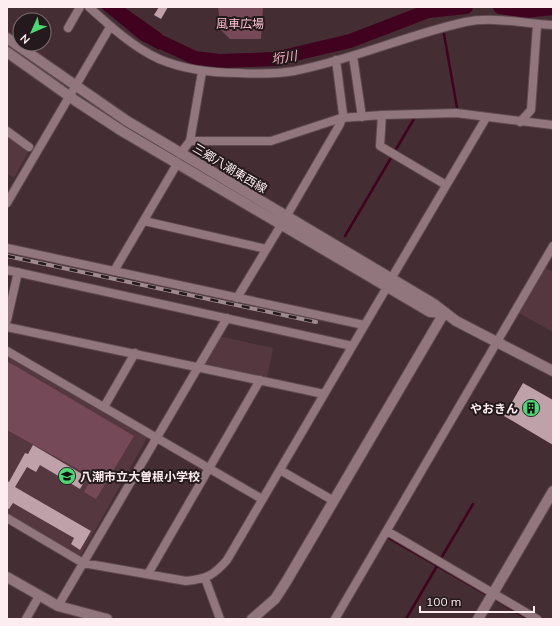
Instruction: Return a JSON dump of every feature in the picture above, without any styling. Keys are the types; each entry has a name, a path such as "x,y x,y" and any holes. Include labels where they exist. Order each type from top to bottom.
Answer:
{"street":[{"path":"68,28 80,7"},
{"path":"89,7 110,27 159,59 202,72 216,73 279,73 308,68 466,22 488,20 537,25 553,25"},
{"path":"520,122 531,110 537,25"},
{"path":"7,203 10,190 70,97 110,27"},
{"name":"三郷八潮東西線","path":"7,38 76,87 283,221"},
{"name":"三郷八潮東西線","path":"7,52 70,97 177,164 283,221 389,283 434,304 444,314 553,372"},
{"path":"353,56 362,116"},
{"path":"237,298 340,124 343,114 336,60"},
{"path":"180,154 190,141 202,72"},
{"path":"190,141 271,141 341,118 382,115 456,113 486,118 553,125"},
{"path":"382,115 380,146 446,185"},
{"path":"7,518 83,563 186,581 205,578 216,572 227,560 486,118"},
{"path":"7,131 29,147"},
{"path":"114,271 177,164"},
{"path":"144,221 266,249"},
{"path":"336,619 553,246"},
{"path":"7,248 364,326"},
{"path":"7,270 352,346"},
{"path":"7,320 18,272"},
{"path":"252,619 275,599 444,314"},
{"path":"58,606 227,318"},
{"path":"7,327 324,394"},
{"path":"7,351 262,499"},
{"path":"104,407 135,353"},
{"path":"148,574 260,380"},
{"path":"280,470 334,501"},
{"path":"478,619 553,491"},
{"path":"387,531 537,619"},
{"path":"7,577 58,606 107,619"},
{"path":"205,578 220,619"},
{"path":"26,619 39,596"}],"shaded area":[{"path":"100,7 124,7 162,34 159,50 139,39"},
{"path":"7,135 29,151 14,178 7,173"},
{"path":"545,267 553,272 553,332 519,313"},
{"path":"219,336 273,348 267,378 206,365 204,362"},
{"name":"八潮市立大曽根小学校","path":"7,356 147,438 80,557 7,513"}],"green space":[{"name":"風車広場","path":"218,7 263,7 261,39 230,39 221,30"},
{"path":"7,361 134,436 96,499 84,492 92,477 7,430"}],"building":[{"path":"159,7 168,7 161,19 154,15"},
{"name":"やおきん","path":"523,383 553,400 553,445 504,416"},
{"path":"33,445 87,477 80,489 40,465 36,472 27,467 15,487 91,531 80,550 71,544 74,538 13,503 9,509 7,508 7,481 9,482 25,453 28,454"}],"waterway":[{"name":"垳川","path":"144,34 195,58 219,61 274,59 350,41 428,11 466,7"},
{"name":"垳川","path":"500,7 525,11 553,8"},
{"path":"444,34 457,108"},
{"path":"345,236 415,117"},
{"path":"440,560 473,504"},
{"path":"389,538 489,596"},
{"path":"406,619 437,566"},
{"path":"493,598 528,619"}],"railway":[{"path":"7,256 316,322"}],"place":[{"name":"やおきん","path":"531,408"},
{"name":"八潮市立大曽根小学校","path":"67,476"}]}
